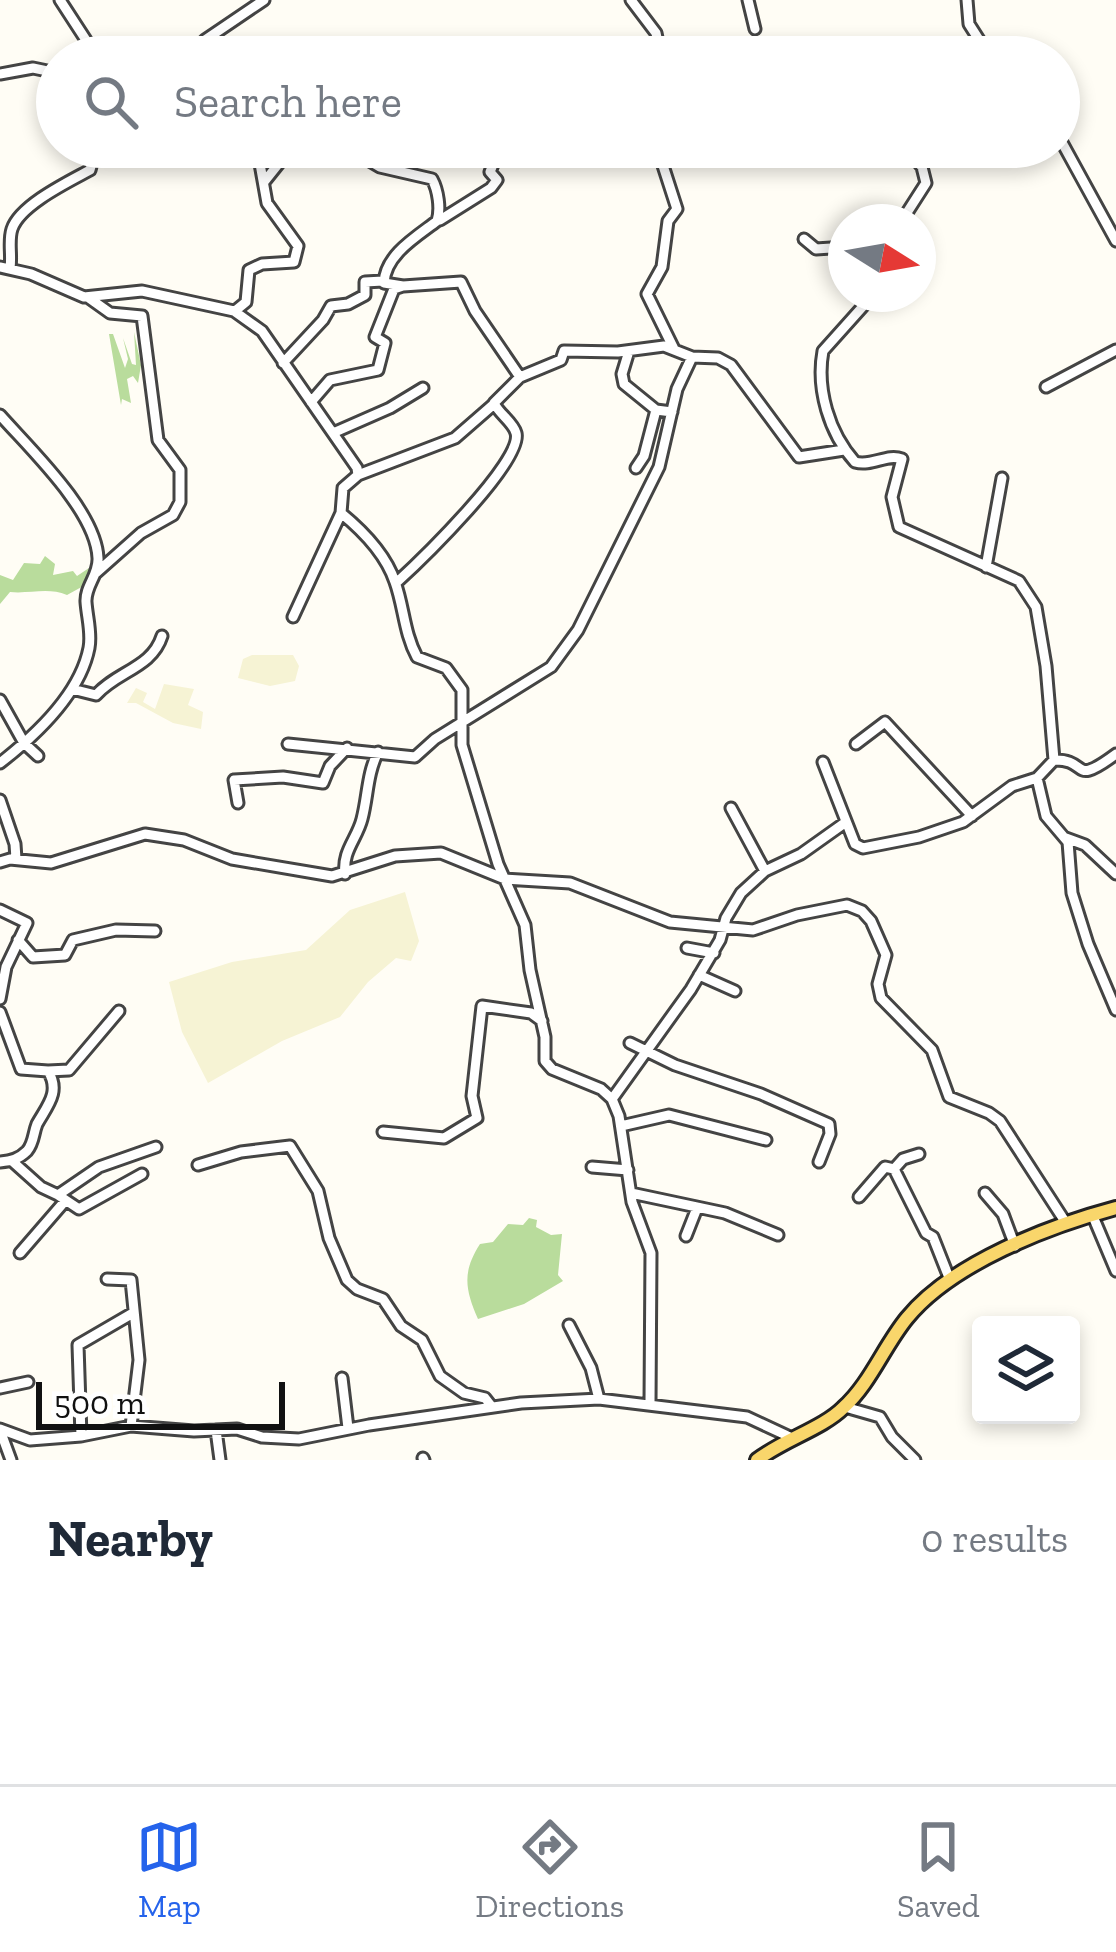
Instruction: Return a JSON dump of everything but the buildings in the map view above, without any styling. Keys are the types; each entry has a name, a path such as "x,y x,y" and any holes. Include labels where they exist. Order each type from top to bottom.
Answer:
{"main road":[{"path":"757,1460 845,1407 904,1322 950,1280 1066,1223 1116,1208"}],"street":[{"path":"60,0 83,36"},
{"path":"213,36 264,0"},
{"path":"631,0 657,36"},
{"path":"748,0 755,29"},
{"path":"967,0 969,24 977,36"},
{"path":"0,74 36,69"},
{"path":"91,168 16,220 5,268 89,298 110,313 142,316 158,440 176,464 182,483 177,510 141,533 96,572"},
{"path":"89,298 142,291 239,312 246,302 249,270 262,264 294,262 298,246 267,202 261,168"},
{"path":"264,182 275,168"},
{"path":"388,168 432,179 440,214 436,221"},
{"path":"383,281 399,253 436,221 491,188 497,180 492,168"},
{"path":"664,168 677,207 668,221 662,267 647,294 674,349"},
{"path":"913,204 926,183 922,168"},
{"path":"1076,168 1116,241"},
{"path":"804,238 815,249 828,249"},
{"path":"283,363 331,305 348,304 365,295 365,282 403,286"},
{"path":"311,402 330,380 378,370 385,343 375,337 394,289 403,286 461,282 520,376"},
{"path":"234,311 262,331 358,475"},
{"path":"856,312 831,337 821,359 825,409 844,450 855,462 902,459 892,497 899,527 1019,581 1036,607 1054,760"},
{"path":"293,617 341,513 343,488 358,475 455,438 520,376 561,360 564,351 674,349 692,357 718,358 731,364 799,457 844,450"},
{"path":"1046,387 1116,350"},
{"path":"629,351 623,382 656,410 672,412"},
{"path":"288,744 416,757 435,739 551,667 578,630 659,467 679,383 692,357"},
{"path":"333,433 423,388"},
{"path":"396,583 476,502 515,446 515,429 494,403"},
{"path":"636,468 644,456 656,410"},
{"path":"0,415 67,493 89,528 98,554 86,592 90,645 72,689 0,763"},
{"path":"986,567 1002,478"},
{"path":"341,513 364,532 396,583 417,657 446,668 459,682 464,757 525,925 548,1065 601,1089 612,1100 652,1266 647,1360 650,1403"},
{"path":"72,689 96,694 110,680 152,657 162,636"},
{"path":"0,700 23,743 38,756"},
{"path":"856,744 885,722 972,816"},
{"path":"238,803 235,780 283,777 322,783 347,748"},
{"path":"345,874 345,856 361,824 378,752"},
{"path":"823,762 855,844 863,848 919,837 972,816 1012,786 1036,778 1054,760 1066,760 1085,774 1116,754"},
{"path":"1036,778 1046,816 1066,838 1085,845 1116,874"},
{"path":"0,800 16,844 16,859"},
{"path":"731,808 765,871"},
{"path":"612,1100 714,953 741,893 765,871 801,854 846,822"},
{"path":"0,862 51,863 138,834 155,834 244,861 332,876 395,856 441,853 506,879 559,880 670,922 753,930 839,905 862,911 886,955 878,984 881,998 932,1050 948,1096 1000,1121 1066,1223"},
{"path":"1066,838 1072,892 1116,1010"},
{"path":"0,910 26,921 6,967 0,999"},
{"path":"18,940 33,957 65,955 73,940 116,930 154,931"},
{"path":"687,948 714,953"},
{"path":"699,976 735,991"},
{"path":"383,1132 444,1138 477,1118 472,1096 482,1006 531,1013 542,1021"},
{"path":"0,1012 20,1070 48,1071 69,1070 119,1011"},
{"path":"630,1043 829,1124 819,1162"},
{"path":"48,1071 54,1081 52,1101 36,1127 32,1146 6,1161 79,1209 142,1174"},
{"path":"621,1126 669,1115 766,1140"},
{"path":"198,1165 241,1152 290,1146 318,1191 329,1238 347,1280 356,1289 383,1299 401,1326 422,1340 440,1376 464,1393 485,1398 491,1407"},
{"path":"20,1253 62,1198 99,1167 156,1147"},
{"path":"894,1168 902,1159 920,1154"},
{"path":"592,1167 628,1170"},
{"path":"859,1197 885,1167 894,1168"},
{"path":"894,1168 926,1233 934,1237 950,1280"},
{"path":"631,1193 724,1214 778,1235"},
{"path":"985,1193 1003,1214 1015,1246"},
{"path":"686,1236 698,1208"},
{"path":"1092,1214 1116,1271"},
{"path":"107,1279 131,1280 139,1360 131,1426"},
{"path":"81,1436 78,1345 134,1313"},
{"path":"569,1325 591,1369 599,1399"},
{"path":"342,1378 348,1428"},
{"path":"0,1388 28,1382"},
{"path":"0,1430 30,1440 131,1426 237,1429 262,1437 299,1439 491,1407 599,1399 756,1420 790,1437"},
{"path":"845,1407 880,1417 915,1460"},
{"path":"0,1430 11,1460"},
{"path":"216,1430 220,1460"}],"shaded area":[{"path":"293,655 299,666 295,681 270,686 238,678 243,659"},
{"path":"164,684 194,689 188,705 203,712 201,729 173,723 127,703 136,688 147,693 143,702 155,709"},
{"path":"405,892 419,941 411,961 396,958 368,982 340,1017 282,1041 208,1083 182,1032 169,982 232,962 306,950 350,910"}],"green space":[{"path":"134,332 141,365 138,383 133,376 127,379 131,403 122,399 121,405 109,334 113,334 125,368 123,338 136,365"},
{"path":"45,556 55,564 53,575 73,571 77,576 95,564 87,584 67,595 10,592 0,604 0,575 13,580 24,563 40,564"},
{"path":"529,1218 551,1235 562,1234 558,1275 563,1281 524,1304 478,1319 467,1281 474,1254 508,1224 523,1225"}]}
